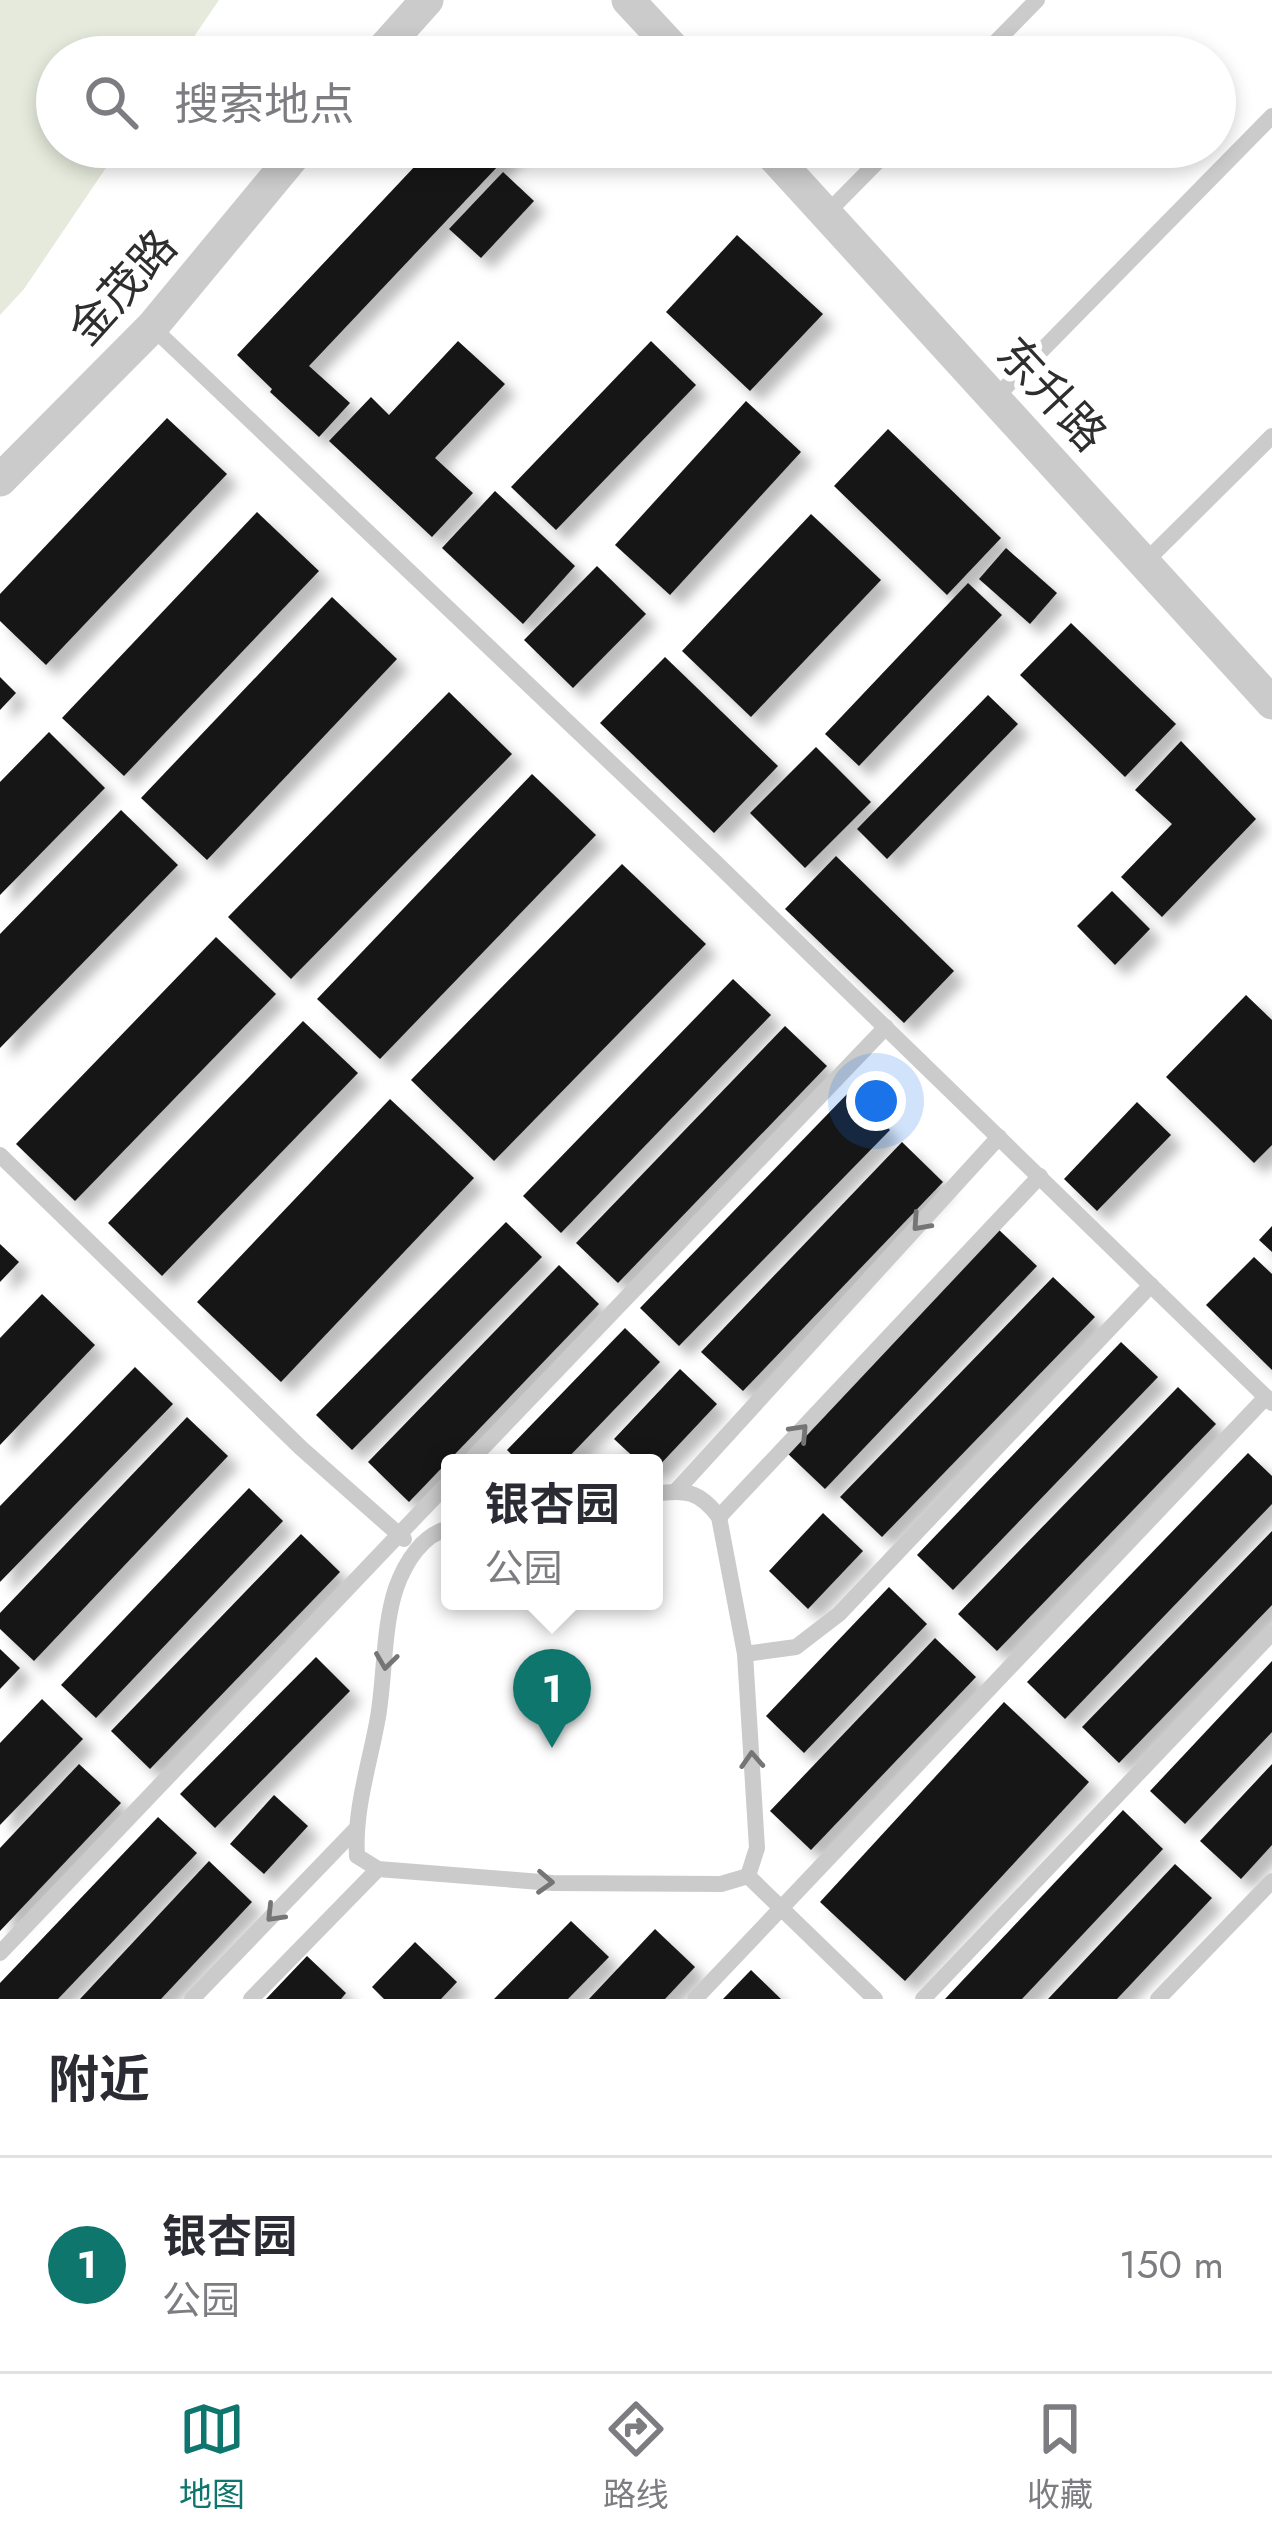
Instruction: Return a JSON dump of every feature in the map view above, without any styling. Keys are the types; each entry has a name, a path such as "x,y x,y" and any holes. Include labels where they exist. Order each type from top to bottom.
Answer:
{"street":[{"path":"395,36 427,0"},
{"path":"628,0 661,36"},
{"name":"金茂路","path":"0,480 152,327 284,168"},
{"name":"东升路","path":"784,168 1272,703"}],"lane":[{"path":"1002,36 1037,0"},
{"path":"1236,153 1272,116"},
{"path":"826,213 871,168"},
{"path":"994,398 1221,168"},
{"path":"152,327 886,1027 1269,1400 695,1999"},
{"path":"1146,561 1272,436"},
{"path":"477,1454 886,1027"},
{"path":"676,1491 999,1137"},
{"path":"0,1155 301,1448 415,1550"},
{"path":"719,1517 1040,1176"},
{"path":"745,1654 796,1647 839,1614 1151,1285"},
{"path":"0,1953 441,1491"},
{"path":"663,1493 706,1498 719,1517 745,1654 757,1848 748,1876"},
{"path":"441,1530 415,1550 395,1590 378,1718 356,1830 357,1856 378,1869 553,1883 721,1884 748,1876"},
{"path":"923,1999 1272,1633"},
{"path":"192,1999 356,1830"},
{"path":"251,1999 378,1869"},
{"path":"748,1876 875,1999"},
{"path":"1158,1999 1272,1880"}],"shaded area":[{"path":"0,0 219,0 194,36 36,36 36,168 106,168 24,289 0,315"}],"building":[{"path":"413,168 496,168 309,366 350,403 319,437 237,355"},
{"path":"503,172 534,201 481,258 449,229"},
{"path":"737,235 823,314 750,391 666,312"},
{"path":"458,341 505,384 435,458 473,493 432,537 329,441 371,397 389,415"},
{"path":"651,341 696,385 556,530 511,487"},
{"path":"746,401 801,452 670,595 615,545"},
{"path":"167,418 227,474 46,665 0,621 0,594"},
{"path":"888,429 1001,538 947,595 834,486"},
{"path":"495,491 575,566 523,624 442,548"},
{"path":"257,512 319,571 124,776 62,718"},
{"path":"811,514 881,580 751,717 682,651"},
{"path":"1006,548 1057,593 1030,624 979,579"},
{"path":"597,566 646,614 573,688 524,640"},
{"path":"968,583 1002,615 859,766 825,734"},
{"path":"332,597 397,659 207,860 141,798"},
{"path":"1071,623 1176,724 1125,777 1020,675"},
{"path":"665,657 778,766 714,833 600,723"},
{"path":"0,677 16,693 0,710"},
{"path":"449,692 512,754 291,979 228,917"},
{"path":"988,695 1018,724 887,859 857,829"},
{"path":"49,732 105,788 0,895 0,782"},
{"path":"1181,741 1256,819 1162,917 1121,877 1172,824 1135,790"},
{"path":"816,747 871,802 805,868 750,813"},
{"path":"532,774 596,835 380,1059 317,999"},
{"path":"121,810 178,865 0,1048 0,934"},
{"path":"836,856 954,971 904,1023 785,909"},
{"path":"622,864 706,944 494,1161 411,1080"},
{"path":"1112,891 1150,929 1115,965 1077,926"},
{"path":"216,937 276,994 75,1201 16,1144"},
{"path":"733,979 771,1015 561,1233 523,1196"},
{"path":"1246,995 1272,1020 1272,1145 1254,1163 1166,1077"},
{"path":"303,1021 358,1073 162,1276 108,1223"},
{"path":"785,1026 827,1066 618,1283 576,1243"},
{"path":"850,1091 890,1130 679,1346 640,1308"},
{"path":"390,1099 474,1178 281,1382 197,1302"},
{"path":"1137,1102 1171,1135 1097,1211 1064,1179"},
{"path":"902,1142 943,1182 743,1391 701,1352"},
{"path":"506,1222 542,1257 352,1450 316,1415"},
{"path":"1272,1226 1272,1252 1259,1240"},
{"path":"997,1228 1037,1266 825,1489 786,1452"},
{"path":"0,1244 19,1262 0,1282"},
{"path":"1254,1257 1272,1274 1272,1370 1206,1305"},
{"path":"559,1265 599,1304 455,1454 441,1454 441,1469 409,1502 368,1462"},
{"path":"1053,1277 1095,1317 882,1537 840,1497"},
{"path":"42,1294 95,1345 0,1445 0,1338"},
{"path":"625,1328 660,1362 572,1454 511,1454 507,1450"},
{"path":"1121,1342 1158,1377 953,1590 917,1555"},
{"path":"135,1367 173,1404 0,1582 0,1506"},
{"path":"680,1369 717,1404 663,1461 663,1454 630,1454 614,1439"},
{"path":"1178,1387 1216,1424 997,1651 958,1614"},
{"path":"187,1417 228,1456 34,1661 0,1629 0,1613"},
{"path":"1248,1453 1272,1476 1272,1504 1065,1719 1027,1682"},
{"path":"249,1488 283,1521 96,1718 61,1685"},
{"path":"823,1513 863,1551 808,1609 769,1571"},
{"path":"1272,1531 1272,1605 1119,1763 1082,1727"},
{"path":"301,1534 340,1572 150,1769 111,1731"},
{"path":"889,1587 927,1624 804,1753 766,1716"},
{"path":"935,1638 976,1677 811,1850 770,1811"},
{"path":"0,1649 20,1668 0,1689"},
{"path":"316,1657 350,1691 215,1828 180,1794"},
{"path":"1272,1661 1272,1732 1185,1824 1150,1791"},
{"path":"42,1699 83,1739 0,1825 0,1743"},
{"path":"1004,1702 1089,1782 905,1981 820,1902"},
{"path":"79,1764 121,1803 0,1931 0,1848"},
{"path":"1272,1764 1272,1845 1241,1879 1200,1841"},
{"path":"274,1795 308,1826 264,1874 230,1844"},
{"path":"1123,1810 1163,1849 1022,1999 945,1999"},
{"path":"158,1817 197,1853 58,1999 0,1999 0,1983"},
{"path":"209,1861 252,1902 161,1999 80,1999"},
{"path":"1175,1864 1212,1898 1117,1999 1048,1999"},
{"path":"571,1921 609,1957 568,1999 494,1999"},
{"path":"655,1929 695,1967 665,1999 589,1999"},
{"path":"415,1942 457,1982 441,1999 384,1999 372,1987"},
{"path":"307,1956 346,1993 341,1999 266,1999"},
{"path":"751,1970 781,1999 723,1999"}],"place":[{"name":"银杏园","path":"552,1748"}]}
